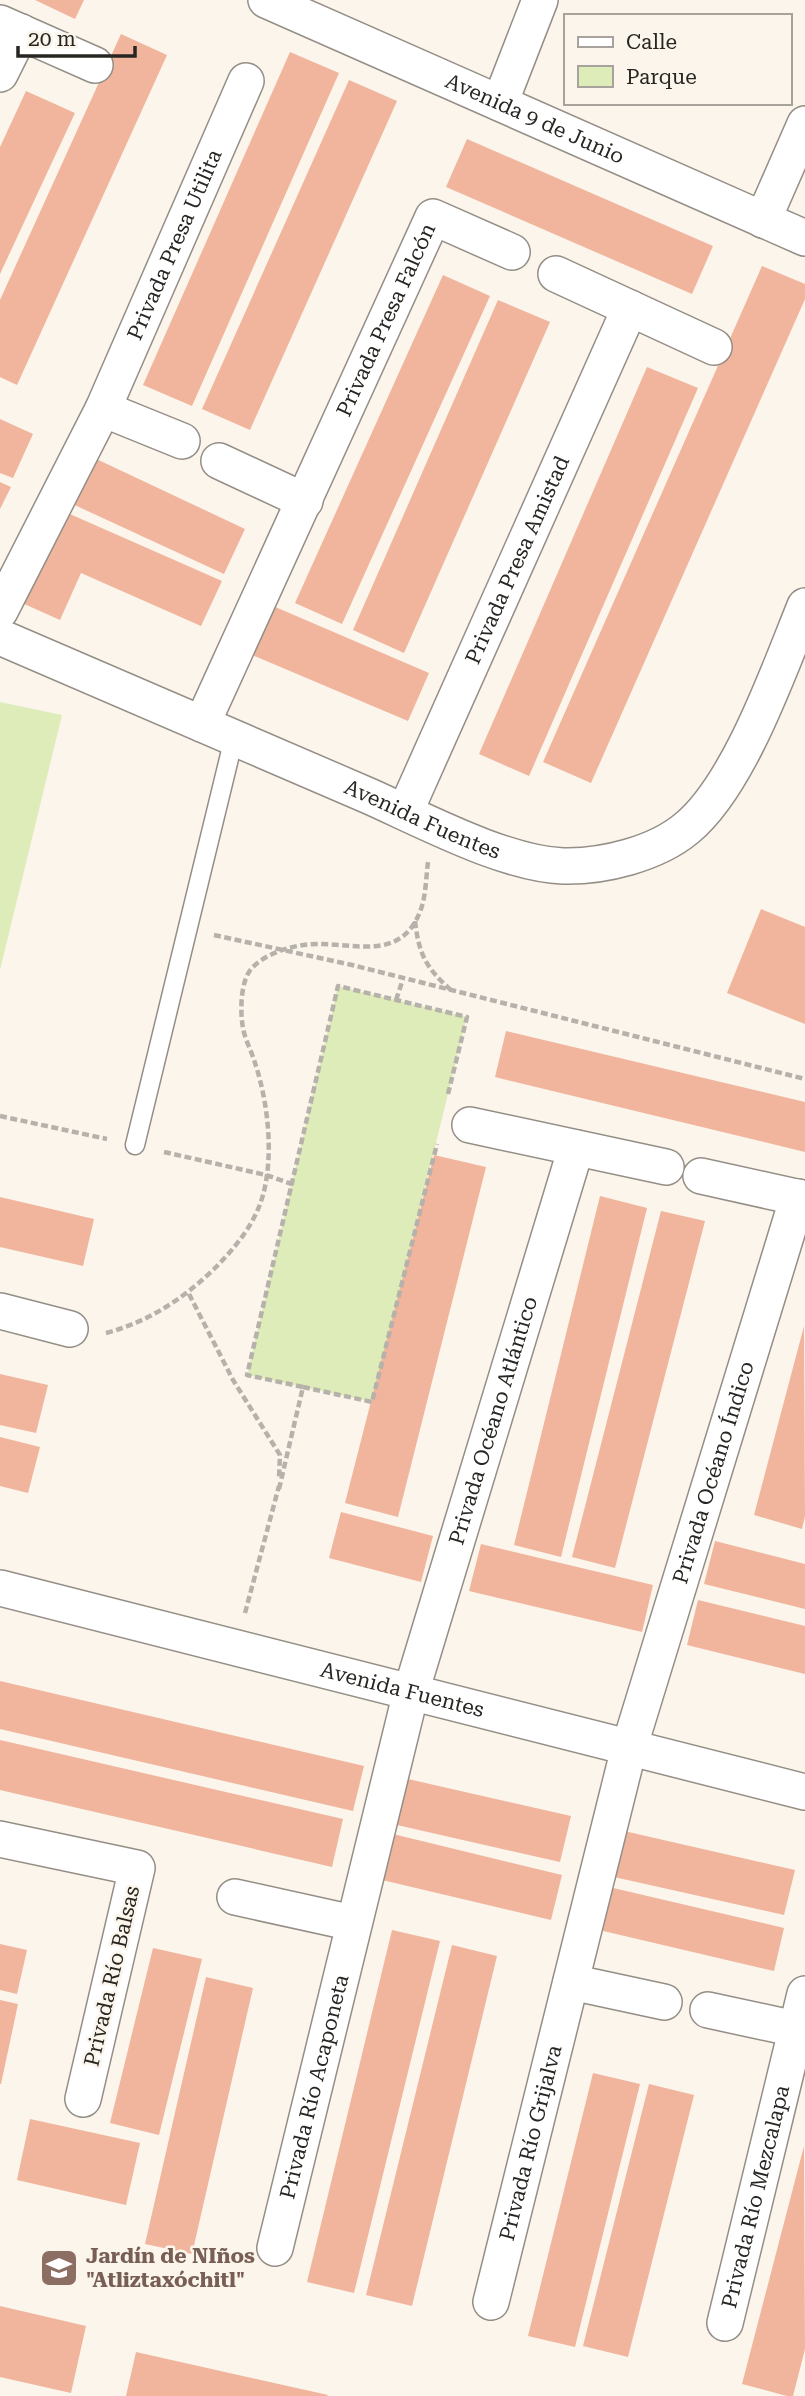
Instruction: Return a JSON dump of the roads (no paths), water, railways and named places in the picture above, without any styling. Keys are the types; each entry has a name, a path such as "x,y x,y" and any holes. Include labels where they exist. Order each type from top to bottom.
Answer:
{"street":[{"name":"Avenida 9 de Junio","path":"266,0 805,238"},
{"path":"500,103 540,0"},
{"path":"0,74 10,27 95,65"},
{"name":"Privada Presa Utilita","path":"0,611 103,409 246,80"},
{"path":"764,220 805,124"},
{"name":"Privada Presa Falcón","path":"202,724 433,217 512,252"},
{"path":"556,274 714,347"},
{"name":"Privada Presa Amistad","path":"419,818 630,308"},
{"path":"103,409 182,441"},
{"path":"219,461 305,501"},
{"name":"Avenida Fuentes","path":"0,637 419,818 520,859 562,866 603,862 650,850 686,830 715,801 791,681 805,606"},
{"path":"458,1114 576,1148 666,1167"},
{"name":"Privada Océano Atlántico","path":"411,1692 576,1148"},
{"name":"Privada Océano Índico","path":"629,1748 801,1198 701,1176"},
{"path":"0,1311 70,1329"},
{"name":"Avenida Fuentes","path":"0,1588 805,1792"},
{"name":"Privada Río Acaponeta","path":"275,2248 411,1692"},
{"name":"Privada Río Grijalva","path":"491,2302 629,1748"},
{"name":"Privada Río Balsas","path":"0,1839 137,1868 83,2099"},
{"path":"236,1897 353,1923"},
{"path":"571,1982 664,2002"},
{"name":"Privada Río Mezcalapa","path":"725,2323 805,1994"},
{"path":"708,2010 796,2029"}],"lane":[{"path":"135,1145 234,738"}],"place":[{"name":"Jardín de NIños \"Atliztaxóchitl\"","path":"59,2268"}]}
